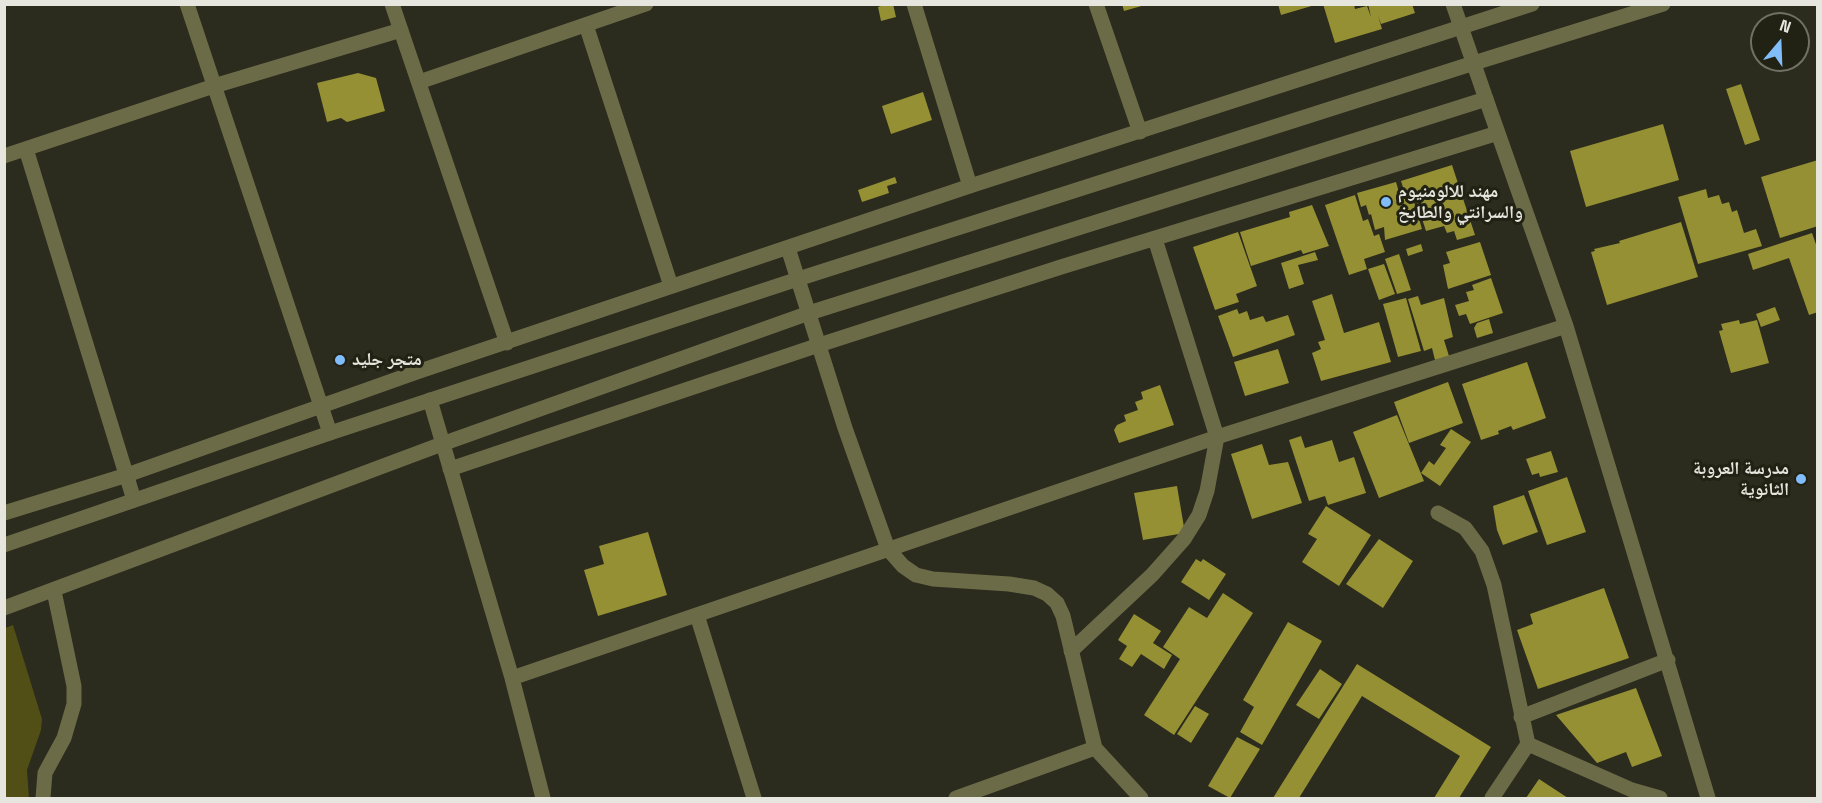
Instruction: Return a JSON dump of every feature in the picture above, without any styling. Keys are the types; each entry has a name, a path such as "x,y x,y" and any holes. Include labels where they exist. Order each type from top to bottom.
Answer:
{"street":[{"path":"187,4 330,433"},
{"path":"392,4 507,343"},
{"path":"418,82 646,4"},
{"path":"914,4 970,186"},
{"path":"1096,4 1140,132"},
{"path":"1453,4 1566,326 1708,798"},
{"path":"4,513 127,475 320,406 970,186 1532,4"},
{"path":"4,545 330,433 798,279 1663,4"},
{"path":"586,26 671,286"},
{"path":"4,156 214,86 400,30"},
{"path":"4,608 442,444 809,313 1486,99"},
{"path":"450,469 819,345 1498,133"},
{"path":"26,149 134,500"},
{"path":"1071,651 1152,575 1184,539 1199,515 1207,491 1217,437 1155,239"},
{"path":"788,248 845,428 888,549 903,566 916,574 933,579 1009,584 1047,594 1057,603 1063,616 1095,748 1141,798"},
{"path":"512,678 1217,437 1566,326"},
{"path":"430,400 512,678 543,798"},
{"path":"1438,513 1465,528 1482,551 1494,585 1528,744 1492,798"},
{"path":"43,798 45,773 64,738 74,704 74,686 54,591"},
{"path":"697,615 753,798"},
{"path":"1521,717 1668,660"},
{"path":"1528,744 1632,790 1660,798"},
{"path":"956,798 1095,748"}],"shaded area":[{"path":"13,625 42,719 41,730 27,770 29,798 5,798 5,628"}],"building":[{"path":"893,4 896,17 881,21 878,7"},
{"path":"1122,4 1144,4 1145,5 1124,11"},
{"path":"1278,4 1315,4 1315,5 1281,15"},
{"path":"1323,4 1354,4 1355,9 1367,6 1371,17 1368,4 1412,4 1415,13 1381,24 1378,16 1382,29 1335,43"},
{"path":"358,73 376,78 385,111 347,122 341,118 327,122 317,83"},
{"path":"1741,84 1760,140 1745,145 1726,89"},
{"path":"923,92 932,120 891,134 882,106"},
{"path":"1663,124 1679,180 1586,207 1570,151"},
{"path":"1818,160 1818,226 1780,238 1761,177"},
{"path":"1452,165 1475,235 1457,240 1454,231 1447,233 1444,226 1426,231 1414,194 1412,195 1422,229 1385,240 1384,227 1375,230 1371,214 1369,215 1366,205 1361,207 1357,193 1396,182 1401,199 1406,197 1401,181"},
{"path":"895,177 897,183 887,186 889,193 862,202 858,190"},
{"path":"1706,189 1708,198 1719,195 1722,204 1729,202 1732,212 1737,210 1744,233 1756,229 1762,246 1698,264 1678,197"},
{"path":"1355,195 1363,221 1368,219 1374,236 1379,234 1385,252 1364,259 1367,269 1349,275 1325,205"},
{"path":"1312,205 1329,246 1303,254 1301,250 1251,266 1240,232 1290,217 1289,212"},
{"path":"1681,222 1698,277 1607,305 1591,252 1595,251 1594,249 1620,243 1619,241"},
{"path":"1238,232 1257,286 1236,294 1239,302 1215,310 1193,247"},
{"path":"1812,233 1818,250 1818,312 1809,315 1789,258 1753,270 1748,254"},
{"path":"1480,242 1491,275 1448,289 1443,265 1450,263 1446,252"},
{"path":"1421,244 1423,251 1408,256 1406,249"},
{"path":"1315,252 1318,260 1298,265 1304,284 1289,289 1281,263"},
{"path":"1399,254 1411,290 1397,294 1385,259"},
{"path":"1384,264 1395,294 1379,300 1368,269"},
{"path":"1491,278 1503,313 1470,324 1466,314 1459,316 1455,305 1469,301 1466,292 1474,290 1472,285"},
{"path":"1332,294 1344,333 1379,322 1391,362 1321,381 1312,353 1321,349 1318,342 1325,340 1312,301"},
{"path":"1418,296 1421,305 1444,298 1453,337 1444,340 1449,356 1435,360 1432,348 1424,351 1408,299"},
{"path":"1406,298 1421,351 1398,357 1383,304"},
{"path":"1775,307 1780,320 1761,327 1756,314"},
{"path":"1237,309 1239,314 1247,311 1250,320 1263,316 1266,322 1288,315 1295,335 1233,357 1218,316"},
{"path":"1489,319 1493,333 1477,338 1474,328 1477,323"},
{"path":"1739,320 1740,324 1757,320 1769,363 1731,373 1719,331 1723,330 1721,324"},
{"path":"1278,349 1289,383 1245,396 1234,362"},
{"path":"1527,362 1546,418 1513,430 1511,426 1498,431 1499,434 1481,440 1462,384"},
{"path":"1448,382 1463,423 1409,443 1394,402"},
{"path":"1160,385 1174,425 1119,443 1114,430 1117,425 1126,421 1124,415 1138,410 1135,402 1143,399 1141,392"},
{"path":"1397,415 1424,481 1379,498 1353,432"},
{"path":"1451,429 1471,442 1440,486 1421,473 1429,461 1434,465 1446,448 1440,445"},
{"path":"1301,436 1305,448 1332,440 1339,462 1354,457 1366,493 1328,505 1325,496 1309,501 1289,440"},
{"path":"1262,444 1269,465 1288,462 1302,503 1252,519 1231,454"},
{"path":"1551,451 1558,472 1540,477 1539,473 1532,475 1526,459"},
{"path":"1567,477 1586,532 1547,545 1528,491"},
{"path":"1177,486 1185,533 1143,540 1134,493"},
{"path":"1524,495 1538,532 1503,545 1497,530 1493,506"},
{"path":"1326,506 1371,535 1339,586 1302,562 1317,539 1308,534"},
{"path":"648,532 667,595 598,616 584,570 604,564 599,546"},
{"path":"1379,539 1413,561 1383,608 1346,584"},
{"path":"1196,559 1201,562 1203,559 1226,574 1209,600 1181,582"},
{"path":"1604,588 1629,658 1538,689 1517,630 1533,624 1530,614"},
{"path":"1223,593 1253,613 1174,735 1144,715 1180,659 1163,647 1189,607 1207,618"},
{"path":"1134,614 1161,631 1153,643 1172,655 1164,669 1141,654 1132,667 1119,659 1127,646 1118,640"},
{"path":"1288,622 1322,641 1262,745 1240,732 1254,707 1243,700"},
{"path":"1357,664 1491,747 1459,798 1434,798 1460,756 1362,696 1299,798 1273,798"},
{"path":"1320,669 1342,684 1319,719 1296,705"},
{"path":"1636,688 1662,756 1632,767 1626,752 1597,763 1556,715"},
{"path":"1195,706 1209,714 1191,743 1177,734"},
{"path":"1237,737 1260,749 1230,798 1208,786"},
{"path":"1539,779 1568,798 1526,798"}],"place":[{"name":"مهند للالومنيوم والسرانتي والطابخ","path":"1386,202"},
{"name":"متجر جليد","path":"340,360"},
{"name":"مدرسة العروبة الثانوية","path":"1801,479"}]}
